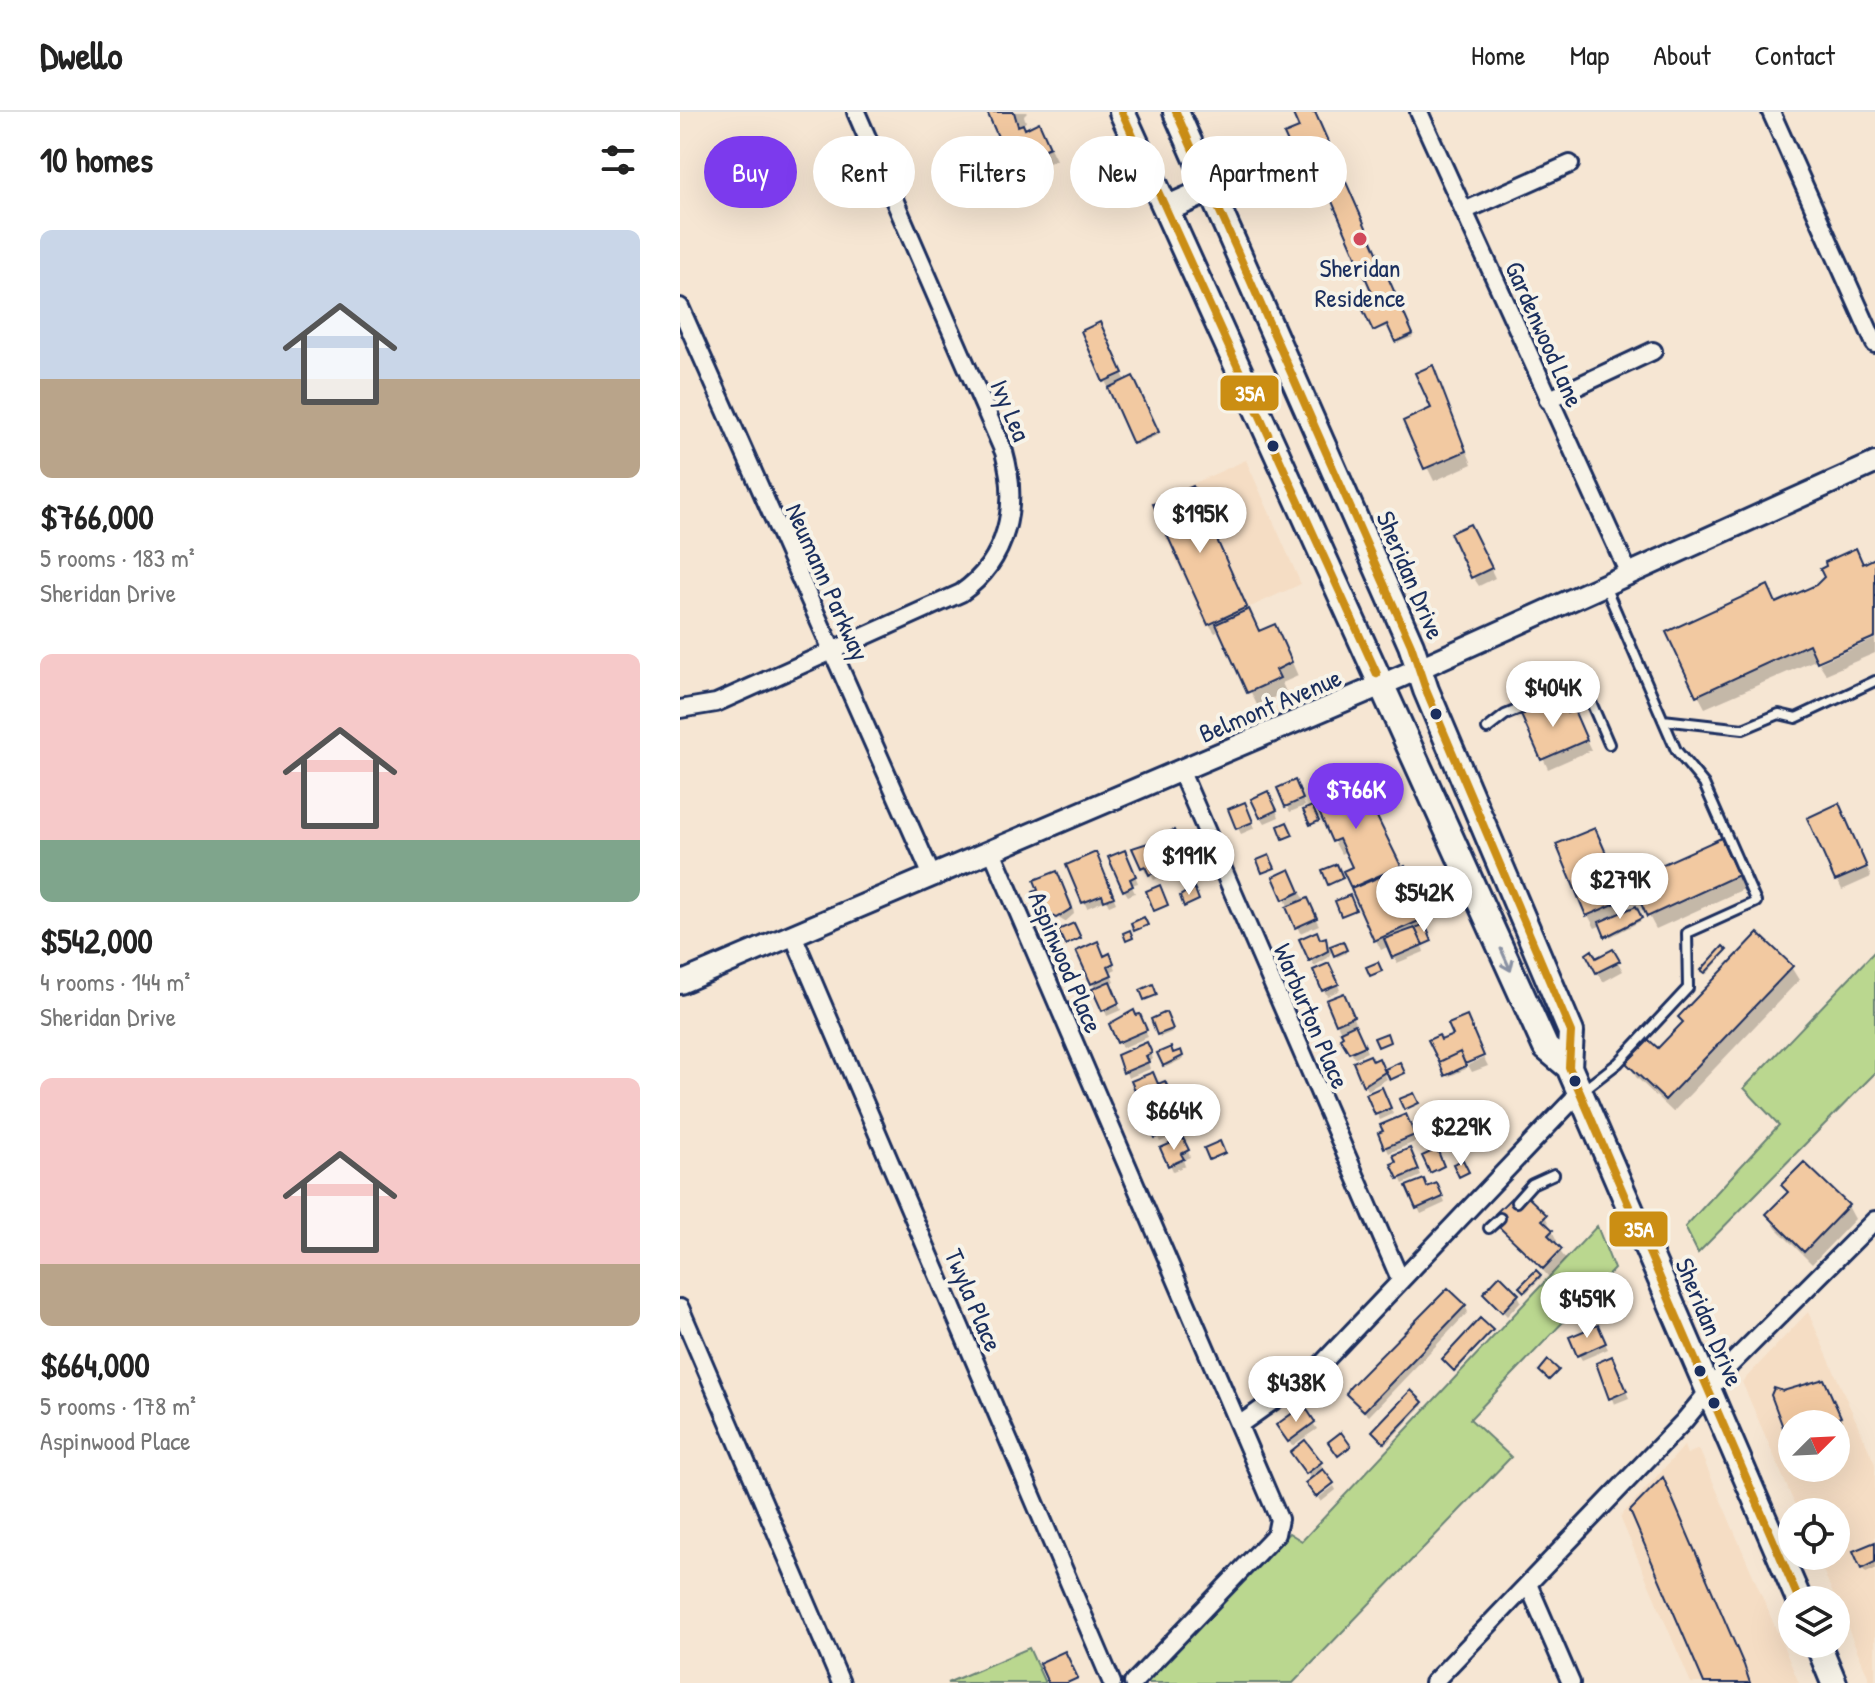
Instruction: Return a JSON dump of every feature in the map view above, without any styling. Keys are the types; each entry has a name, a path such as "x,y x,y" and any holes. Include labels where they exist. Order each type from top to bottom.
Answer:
{"main road":[{"name":"Sheridan Drive","path":"1122,112 1546,1048 1569,1067 1793,1586"},
{"name":"Sheridan Drive","path":"1176,112 1187,136"},
{"path":"1166,209 1181,202"},
{"name":"Sheridan Drive","path":"1219,208 1419,669 1571,1032 1569,1067"},
{"path":"1824,1658 1834,1683"}],"street":[{"name":"Ivy Lea","path":"680,709 716,703 961,593 976,583 988,569 1005,535 1012,493 1004,452 856,112"},
{"name":"Gardenwood Lane","path":"1419,112 1629,574"},
{"path":"1771,112 1875,344"},
{"path":"1464,211 1570,164"},
{"name":"Neumann Parkway","path":"680,307 932,876"},
{"path":"1548,400 1653,351"},
{"name":"Belmont Avenue","path":"680,983 1419,669 1875,463"},
{"name":"Warburton Place","path":"1181,772 1400,1279"},
{"name":"Aspinwood Place","path":"992,851 1279,1519 1276,1534 1133,1683"},
{"name":"Twyla Place","path":"793,935 1112,1683"},
{"path":"1239,1425 1314,1372 1580,1092"},
{"path":"1433,1683 1710,1391 1731,1364 1875,1220"},
{"path":"680,1308 841,1683"},
{"path":"1528,1584 1571,1683"}],"lane":[{"path":"1580,1092 1618,1063 1688,988 1687,933 1756,902 1704,784 1676,750 1605,585"},
{"path":"1663,720 1743,729 1779,714 1796,718 1875,681"},
{"path":"1487,729 1505,715 1578,685 1587,693 1609,744"},
{"path":"1516,1202 1532,1184 1554,1174"},
{"path":"1489,1228 1500,1218"}],"shaded area":[{"path":"1246,460 1301,584 1206,627 1150,503"},
{"path":"1808,1312 1875,1464 1875,1683 1871,1683 1850,1634 1850,1586 1830,1586 1823,1570 1850,1570 1850,1498 1792,1498 1785,1482 1850,1482 1850,1410 1778,1410 1778,1466 1742,1382"},
{"path":"1684,1446 1687,1454 1699,1449 1778,1634 1778,1658 1788,1658 1799,1683 1691,1683 1620,1517"}],"green space":[{"path":"1875,951 1875,1073 1698,1253 1685,1227 1779,1125 1744,1088"},
{"path":"1597,1226 1614,1269 1470,1419 1511,1457 1293,1683 1146,1683 1289,1533 1302,1541"},
{"path":"1029,1648 1045,1683 947,1683"}],"building":[{"path":"987,112 1014,112 1018,126 1023,124 1025,129 1039,122 1045,136 998,136"},
{"name":"Sheridan Residence","path":"1292,112 1315,112 1326,136 1285,136 1299,128"},
{"name":"Sheridan Residence","path":"1347,184 1413,334 1395,342 1387,324 1373,331 1363,310 1377,304 1335,208 1347,208"},
{"path":"1100,322 1123,373 1103,382 1081,331"},
{"path":"1433,365 1466,451 1424,469 1403,421 1431,408 1415,373"},
{"path":"1133,376 1159,432 1133,444 1108,388"},
{"path":"1193,486 1247,607 1208,625 1153,504"},
{"path":"1470,524 1492,568 1471,578 1450,533"},
{"path":"1856,548 1863,564 1875,558 1875,637 1817,662 1809,644 1696,696 1666,632 1768,585 1776,603 1816,585 1824,577 1820,569 1826,566 1825,562"},
{"path":"1249,609 1259,631 1275,624 1292,662 1276,670 1280,678 1247,693 1216,624"},
{"path":"1560,698 1567,713 1574,710 1587,740 1541,760 1521,715"},
{"path":"1357,776 1401,866 1351,888 1343,871 1352,867 1339,839 1332,842 1312,796"},
{"path":"1295,780 1303,799 1285,807 1277,788"},
{"path":"1268,791 1277,810 1260,818 1251,799"},
{"path":"1245,802 1253,822 1236,829 1228,809"},
{"path":"1839,803 1867,867 1835,881 1807,818"},
{"path":"1312,806 1319,821 1310,825 1303,810"},
{"path":"1287,822 1293,835 1283,839 1278,826"},
{"path":"1595,828 1626,899 1586,916 1556,844"},
{"path":"1174,830 1185,859 1171,865 1156,837"},
{"path":"1721,838 1738,875 1647,917 1630,879"},
{"path":"1151,842 1162,869 1149,875 1145,866 1141,868 1132,848"},
{"path":"1125,850 1136,876 1130,879 1133,886 1123,891 1108,857"},
{"path":"1096,852 1114,897 1104,901 1102,895 1082,903 1066,865"},
{"path":"1269,855 1275,868 1262,873 1257,860"},
{"path":"1337,864 1343,878 1328,885 1322,870"},
{"path":"1405,866 1419,899 1421,907 1416,909 1421,920 1374,941 1351,889"},
{"path":"1290,869 1300,892 1283,900 1273,877"},
{"path":"1057,871 1072,908 1056,918 1040,909 1033,892 1038,890 1034,880"},
{"path":"1160,885 1168,905 1154,911 1146,891"},
{"path":"1194,887 1199,900 1184,907 1180,896"},
{"path":"1350,895 1356,910 1341,916 1335,901"},
{"path":"1308,898 1317,918 1295,928 1286,907"},
{"path":"1636,906 1642,918 1605,937 1599,922"},
{"path":"1144,917 1148,925 1134,931 1131,923"},
{"path":"1074,923 1081,938 1065,945 1058,930"},
{"path":"1425,924 1432,941 1423,945 1415,928"},
{"path":"1415,928 1423,945 1392,958 1384,939"},
{"path":"1130,930 1133,938 1126,941 1123,933"},
{"path":"1317,931 1320,939 1326,937 1328,951 1309,961 1299,939"},
{"path":"1758,933 1793,966 1665,1100 1626,1063 1649,1040 1658,1048 1683,1022 1678,1017"},
{"path":"1098,941 1104,956 1110,953 1114,963 1108,966 1112,975 1091,984 1076,951"},
{"path":"1343,941 1347,950 1334,956 1330,946"},
{"path":"1723,946 1727,950 1705,973 1701,970"},
{"path":"1613,949 1620,961 1596,973 1586,954 1592,950 1596,958"},
{"path":"1378,962 1382,971 1370,976 1366,967"},
{"path":"1329,963 1339,984 1322,991 1313,970"},
{"path":"1110,981 1119,1003 1102,1011 1092,989"},
{"path":"1153,984 1157,995 1144,1000 1140,990"},
{"path":"1344,993 1354,1016 1336,1024 1326,1000"},
{"path":"1134,1010 1136,1015 1140,1014 1147,1030 1117,1043 1109,1024"},
{"path":"1166,1012 1173,1029 1157,1035 1151,1019"},
{"path":"1467,1016 1484,1056 1465,1064 1460,1052 1439,1062 1428,1040 1439,1035 1441,1040 1453,1035 1448,1024"},
{"path":"1355,1024 1365,1046 1349,1053 1340,1038 1343,1036 1340,1031"},
{"path":"1387,1033 1390,1042 1378,1047 1374,1038"},
{"path":"1147,1042 1152,1053 1146,1056 1149,1062 1123,1073 1117,1055"},
{"path":"1171,1047 1173,1053 1181,1050 1183,1056 1163,1066 1157,1053"},
{"path":"1460,1052 1466,1066 1445,1076 1439,1062"},
{"path":"1370,1055 1373,1061 1379,1058 1385,1072 1363,1086 1353,1062"},
{"path":"1400,1062 1405,1073 1390,1080 1385,1069"},
{"path":"1153,1072 1158,1084 1165,1081 1171,1094 1164,1097 1168,1105 1146,1116 1131,1081"},
{"path":"1382,1087 1391,1108 1375,1115 1366,1094"},
{"path":"1414,1093 1419,1103 1404,1110 1399,1099"},
{"path":"1171,1109 1178,1127 1155,1138 1147,1119"},
{"path":"1204,1109 1211,1124 1195,1131 1188,1117"},
{"path":"1443,1110 1450,1127 1435,1133 1428,1116"},
{"path":"1406,1114 1415,1135 1384,1148 1378,1133 1383,1131 1380,1125"},
{"path":"1183,1138 1189,1150 1181,1154 1184,1159 1168,1166 1160,1148"},
{"path":"1220,1141 1225,1153 1209,1160 1204,1148"},
{"path":"1410,1148 1419,1170 1398,1179 1391,1164 1396,1162 1393,1155"},
{"path":"1437,1149 1444,1166 1430,1173 1422,1156"},
{"path":"1463,1160 1469,1172 1459,1177 1453,1164"},
{"path":"1804,1162 1849,1205 1804,1252 1766,1214 1788,1192 1781,1185"},
{"path":"1424,1179 1427,1187 1437,1183 1443,1197 1416,1209 1406,1186"},
{"path":"1528,1197 1547,1215 1542,1220 1553,1230 1548,1235 1562,1249 1543,1269 1499,1227 1503,1222 1495,1214 1511,1198 1520,1205"},
{"path":"1536,1270 1541,1275 1524,1292 1519,1287"},
{"path":"1500,1275 1519,1294 1502,1312 1483,1293"},
{"path":"1448,1288 1466,1305 1364,1411 1346,1394 1350,1387"},
{"path":"1480,1318 1493,1330 1454,1371 1442,1359"},
{"path":"1598,1325 1606,1343 1577,1356 1569,1337"},
{"path":"1612,1356 1627,1391 1609,1399 1596,1363"},
{"path":"1548,1360 1559,1370 1549,1380 1539,1371"},
{"path":"1824,1379 1838,1410 1778,1410 1778,1414 1771,1395 1774,1388 1783,1391"},
{"path":"1411,1390 1423,1402 1384,1443 1372,1431"},
{"path":"1304,1405 1315,1422 1288,1442 1276,1425"},
{"path":"1341,1432 1351,1446 1338,1456 1328,1442"},
{"path":"1305,1440 1322,1462 1306,1474 1290,1452"},
{"path":"1323,1469 1334,1483 1316,1497 1305,1483"},
{"path":"1663,1477 1750,1683 1704,1683 1630,1511"},
{"path":"1875,1542 1875,1562 1861,1569 1853,1551"},
{"path":"1065,1651 1078,1678 1067,1683 1048,1683 1039,1663"}],"transit line":[{"name":"35A","path":"1122,112 1377,674"},
{"name":"35A","path":"1176,112 1411,645 1426,690 1571,1032 1569,1067 1793,1586"}],"place":[{"name":"Sheridan Residence","path":"1360,239"}]}
